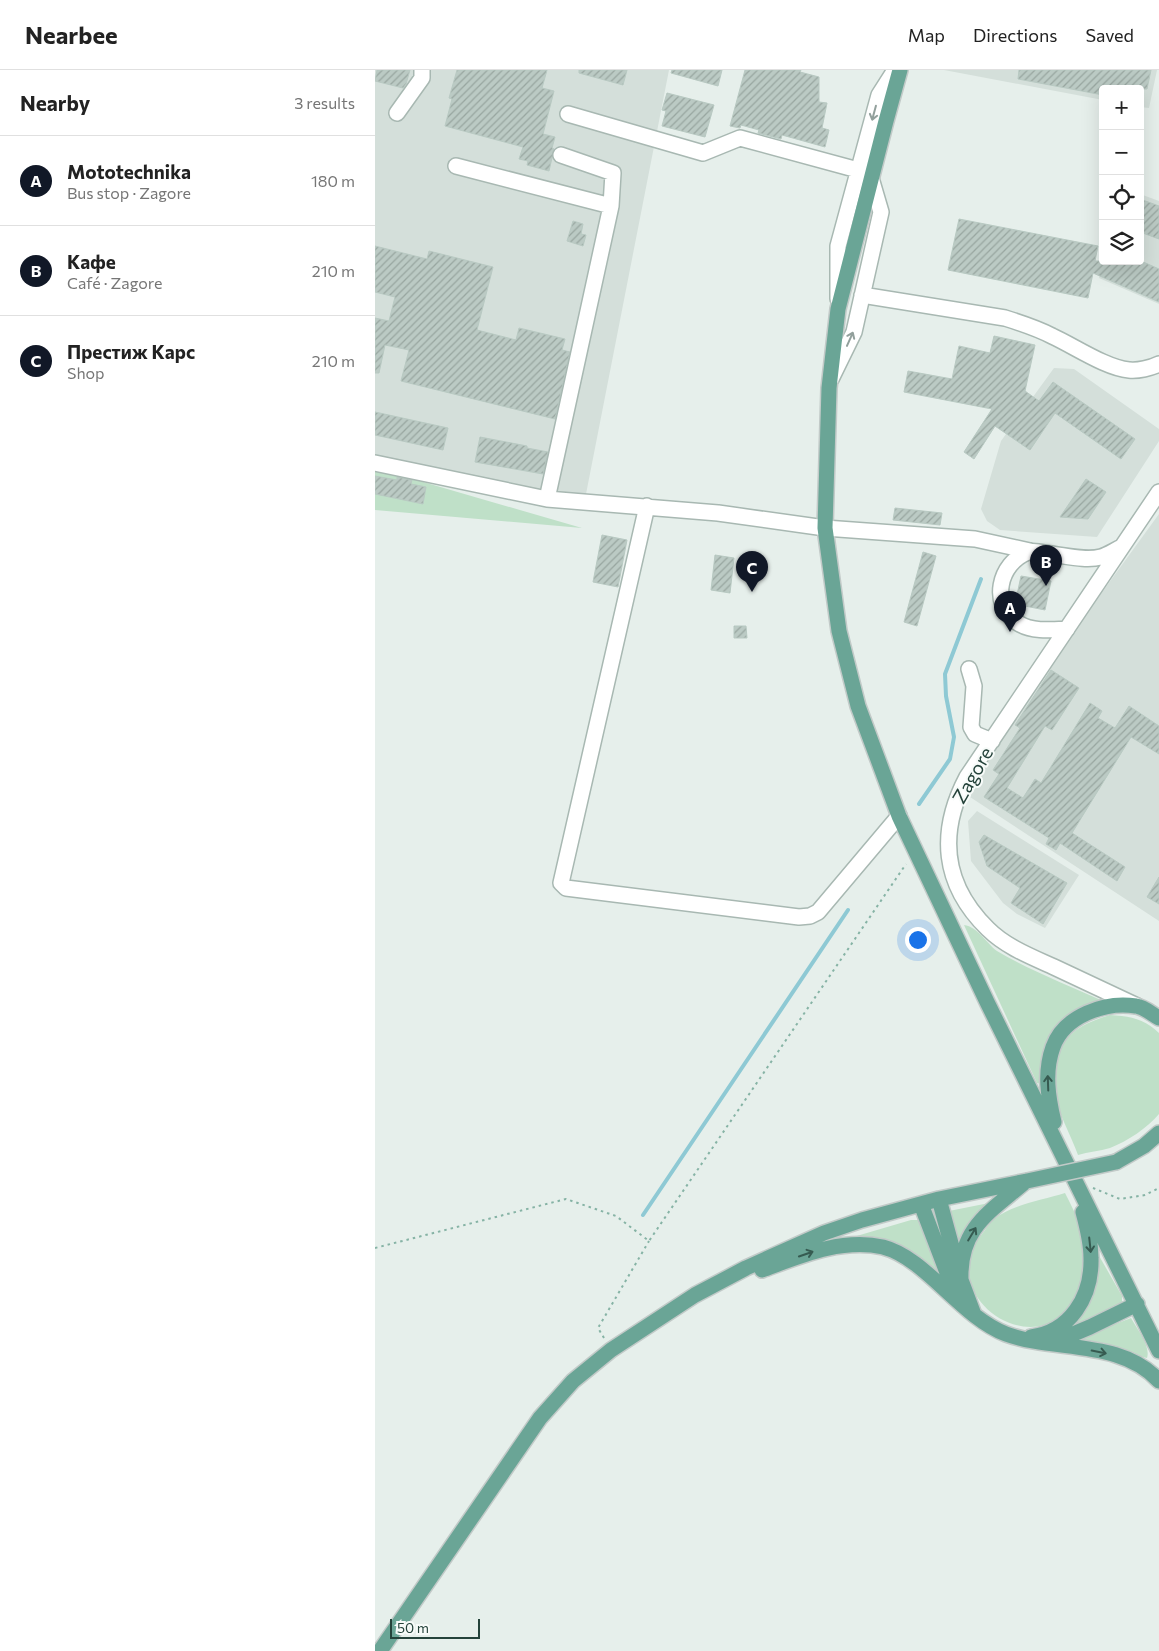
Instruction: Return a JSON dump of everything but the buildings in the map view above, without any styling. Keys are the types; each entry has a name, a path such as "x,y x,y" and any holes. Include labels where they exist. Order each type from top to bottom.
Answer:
{"main road":[{"path":"900,70 838,309 829,383 825,528 841,638 858,706 899,816 915,852 1159,1351"},
{"path":"1060,1148 1047,1087 1048,1066 1053,1045 1066,1028 1083,1015 1107,1007 1137,1006 1159,1018"},
{"path":"379,1651 540,1418 573,1381 611,1350 695,1296 746,1268 823,1233 862,1220 939,1199 1116,1162 1143,1146 1159,1133"},
{"path":"961,1280 963,1252 971,1234 985,1217 1027,1181"},
{"path":"1022,1338 1056,1330 1079,1306 1087,1288 1091,1271 1091,1247 1075,1181"},
{"path":"939,1199 961,1280 973,1312"},
{"path":"921,1204 959,1303"},
{"path":"695,1296 811,1252 853,1245 883,1248 904,1256 959,1303 984,1322 1005,1333 1126,1358 1150,1371 1159,1381"},
{"path":"1051,1344 1137,1304"}],"street":[{"path":"397,114 422,78 423,70"},
{"path":"838,309 838,246 879,95 895,70"},
{"path":"569,114 703,153 740,138 858,170"},
{"path":"547,498 611,206 613,173 561,155"},
{"path":"455,166 611,206"},
{"path":"829,383 853,332 881,212 871,178"},
{"path":"862,295 1005,318 1052,336 1112,366 1130,371 1159,364"},
{"path":"375,463 547,498 718,513 825,528 975,539 1030,551 1082,558 1101,557 1123,546"},
{"name":"Zagore","path":"1137,1006 1022,952 989,930 965,899 957,883 950,865 948,846 952,810 959,792 972,770 1159,492"},
{"path":"647,506 561,883 563,886 566,888 799,917 810,916 817,912 899,816"},
{"path":"1030,551 1013,561 1007,569 1001,587 1003,606 1017,623 1027,627 1048,630 1067,629"},
{"path":"969,669 974,686 971,728 975,734 992,741"}],"path":[{"path":"611,1350 597,1328 649,1241 915,852"},
{"path":"1075,1181 1120,1199 1145,1195 1159,1188"},
{"path":"375,1248 566,1199 616,1216 649,1241"}],"shaded area":[{"path":"375,70 669,70 586,494 551,494 375,463"},
{"path":"944,70 1157,70 1149,108 1144,107 1144,85 1099,85 1099,99"},
{"path":"1144,195 1159,201 1159,304 1099,278 1103,265 1144,265"},
{"path":"1054,368 1074,369 1159,429 1159,441 1097,537 1000,530 987,521 981,509 1001,441"},
{"path":"1159,514 1159,921 970,797 989,756 1055,657"},
{"path":"977,811 1079,875 1045,928 1017,914 1003,903 971,861 968,821"}],"green space":[{"path":"375,468 582,528 375,510"},
{"path":"964,925 978,932 997,951 1103,1001 1051,1035 1044,1049 1041,1067 1043,1084 1037,1083"},
{"path":"1110,1015 1136,1019 1148,1024 1159,1033 1159,1114 1137,1134 1124,1142 1110,1148 1078,1155 1055,1097 1054,1080 1057,1058 1061,1048 1072,1033 1089,1023"},
{"path":"1065,1193 1077,1218 1084,1240 1085,1263 1078,1290 1063,1314 1042,1325 1020,1326 999,1318 981,1302 970,1282 970,1258 982,1234 993,1220 1010,1210"},
{"path":"994,1202 958,1252 949,1211"},
{"path":"911,1220 918,1220 922,1223 946,1284 924,1261 893,1243 843,1240"},
{"path":"1098,1254 1122,1296 1122,1303 1116,1308 1068,1327"},
{"path":"1131,1318 1147,1348 1147,1358 1074,1340"}],"waterway":[{"path":"919,804 950,759 954,737 946,696 945,674 981,579"},
{"path":"643,1215 848,910"}],"place":[{"name":"Кафе","path":"1046,586"},
{"name":"Престиж Карс","path":"752,592"},
{"name":"Mototechnika","path":"1010,632"}]}
